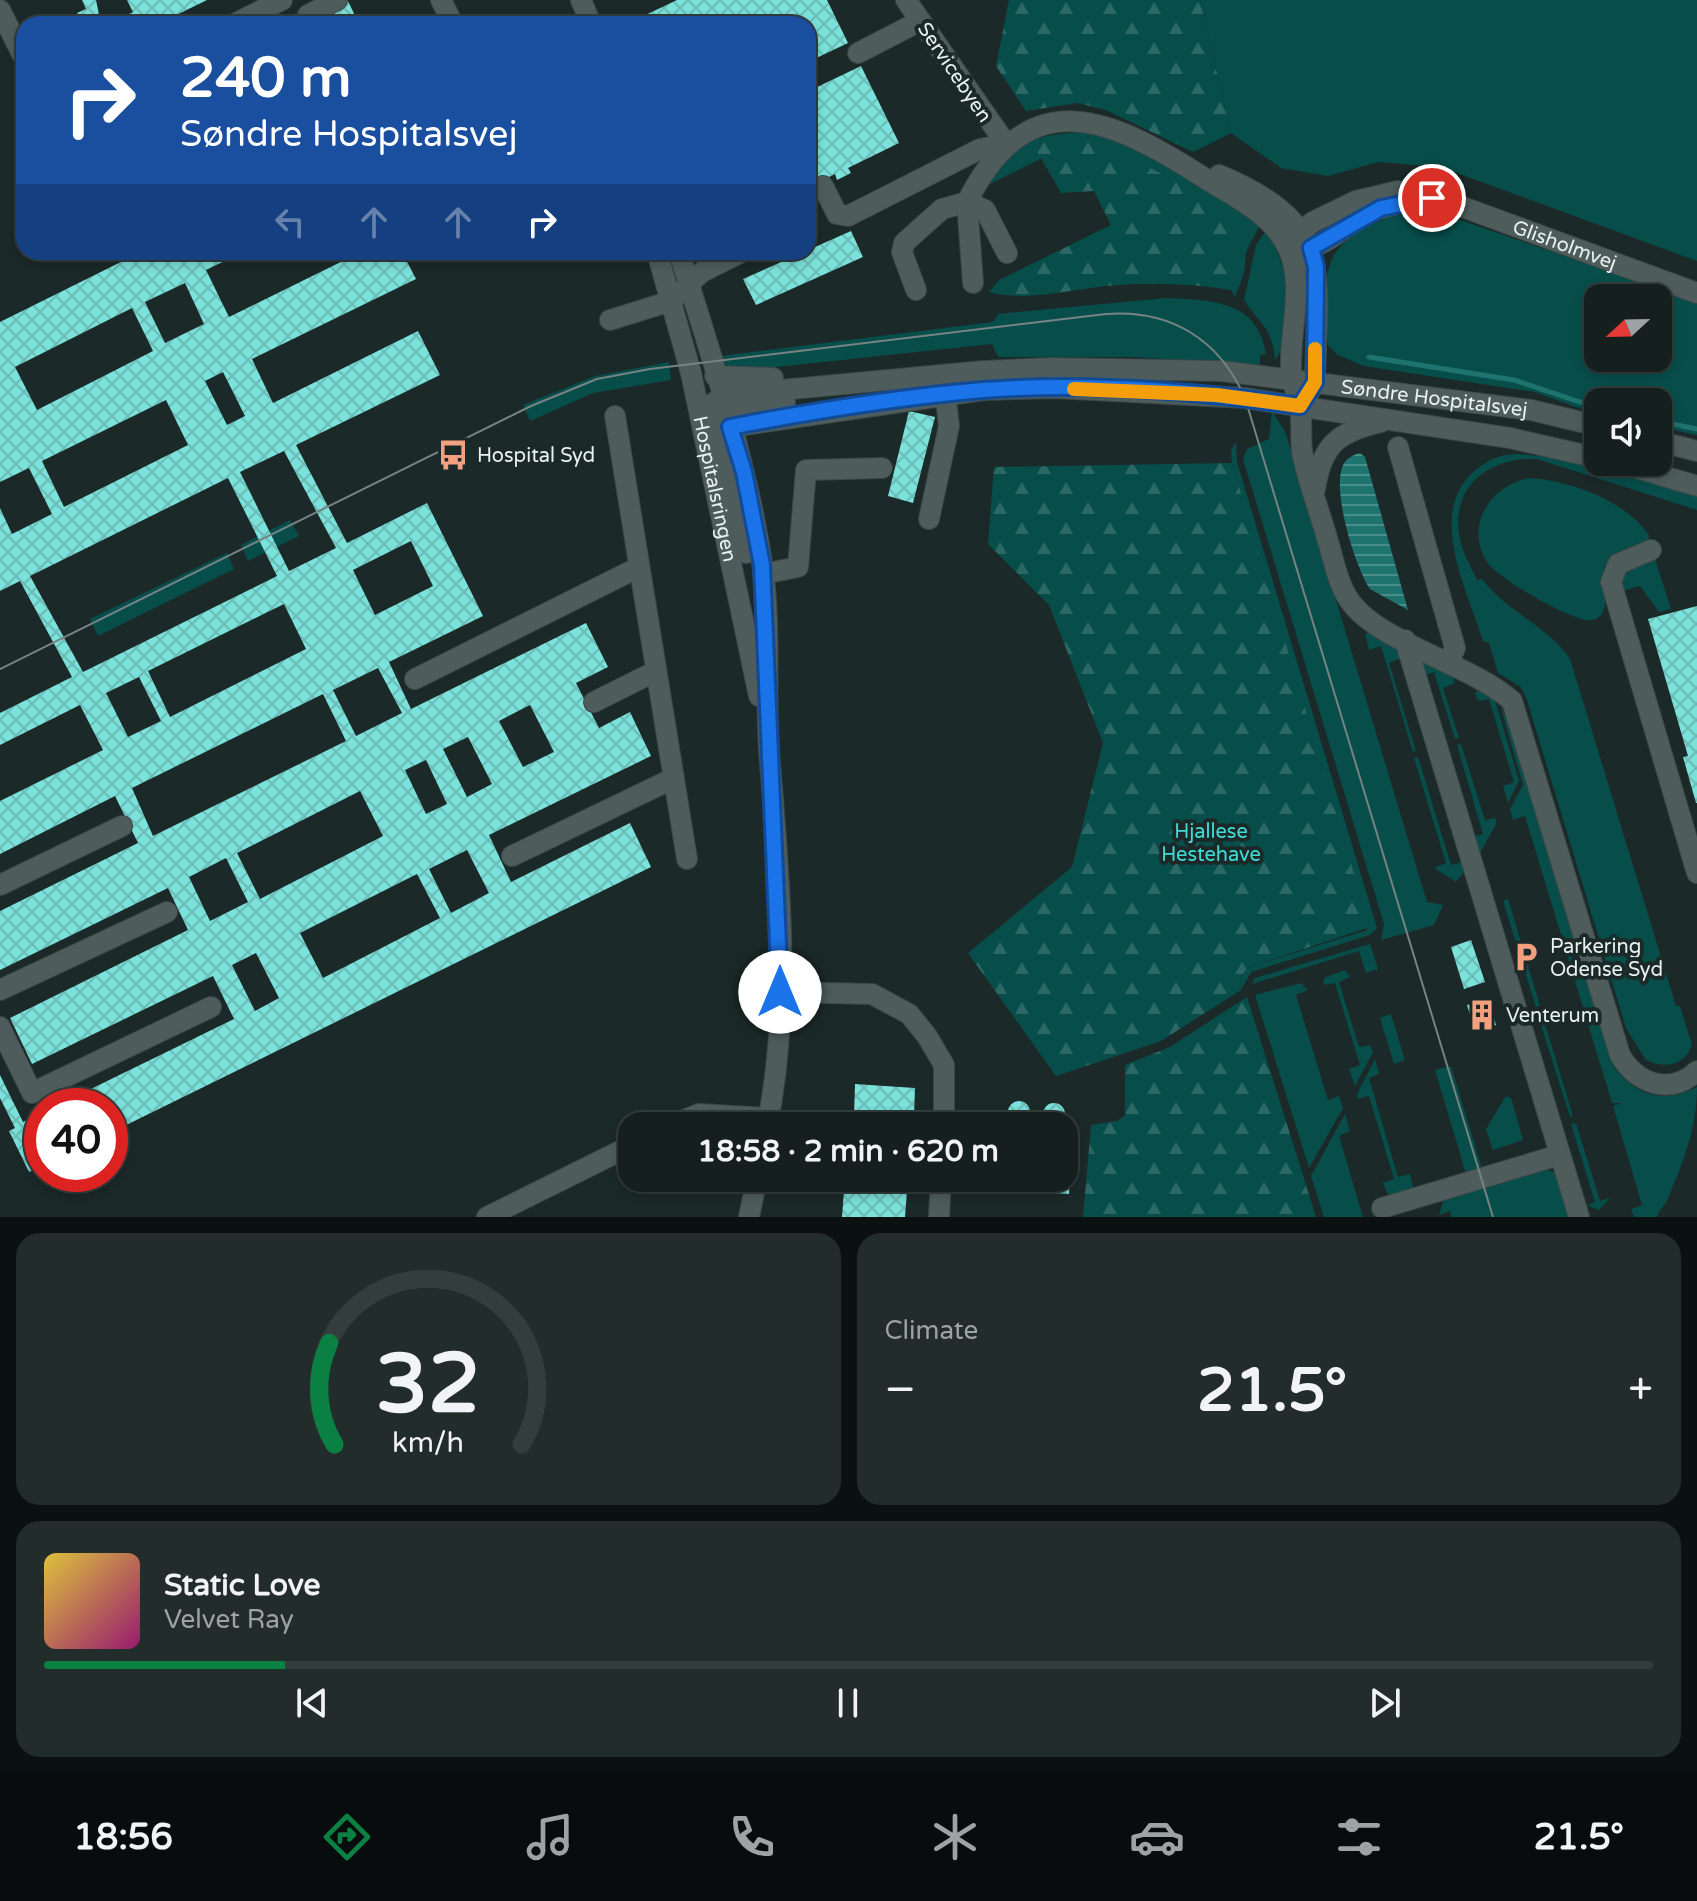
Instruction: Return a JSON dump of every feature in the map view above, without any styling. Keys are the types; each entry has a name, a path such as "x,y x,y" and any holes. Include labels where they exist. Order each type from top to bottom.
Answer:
{"street":[{"path":"250,16 282,0"},
{"path":"308,15 337,0"},
{"name":"Servicebyen","path":"906,0 1006,144"},
{"path":"0,10 16,42"},
{"path":"858,53 920,21"},
{"path":"973,283 967,202 991,160 1006,144 1028,130 1061,121 1097,123 1139,138 1269,221 1289,250 1296,292 1292,379 1300,406 1303,455 1345,594 1363,616 1497,688 1512,701 1625,1064 1646,1082 1663,1085 1678,1083 1697,1071"},
{"path":"823,186 837,214 848,216 980,149 1006,144"},
{"path":"1167,154 1249,188 1280,207 1306,239 1316,267 1315,382 1300,406"},
{"name":"Glisholmvej","path":"1289,250 1306,239 1381,208 1432,198 1697,293"},
{"path":"916,290 902,252 904,243 942,209 967,202 985,210 1007,253"},
{"name":"Hospitalsringen","path":"661,260 679,292 715,376 715,416 734,567 745,641 767,729"},
{"path":"666,260 679,292 715,416 766,640"},
{"name":"Hospitalsringen","path":"679,260 679,292"},
{"path":"610,320 679,292 702,272 726,260"},
{"name":"Søndre Hospitalsvej","path":"715,416 1052,368 1221,371 1531,410 1584,423"},
{"path":"715,376 731,379 834,374 942,382 949,426 929,519"},
{"name":"Søndre Hospitalsvej","path":"715,416 942,382 1217,395 1510,438 1584,455"},
{"path":"615,416 687,859"},
{"name":"Hospitalsringen","path":"715,416 744,472 763,574 767,729 777,848 780,992 769,1112"},
{"path":"1314,493 1318,466 1332,443 1360,427 1393,420"},
{"path":"1672,444 1696,450"},
{"path":"1398,447 1455,648 1449,662"},
{"path":"763,574 798,567 806,470 882,468"},
{"path":"1663,476 1697,486"},
{"path":"1651,550 1618,564 1611,582 1697,873"},
{"path":"415,679 639,567"},
{"path":"1405,640 1579,1217"},
{"path":"594,702 656,671"},
{"path":"512,856 674,778"},
{"path":"0,885 122,826"},
{"path":"0,990 167,912"},
{"path":"780,992 872,994 909,1014 944,1065 944,1112"},
{"path":"0,1027 32,1093 211,1007"},
{"path":"487,1217 618,1152"},
{"path":"1382,1208 1559,1155"},
{"path":"749,1217 754,1192"},
{"path":"939,1217 940,1192"}],"green space":[{"path":"1009,0 1200,0 1231,133 1193,152 1106,110 1077,103 1026,111 996,66"},
{"path":"1200,0 1697,0 1697,261 1441,167 1378,162 1328,176 1281,168 1231,133"},
{"path":"1087,132 1135,147 1261,223 1246,252 1244,273 1235,297 1231,290 1035,146 1044,157 986,186 1006,159 1027,143 1053,135"},
{"path":"1058,137 1098,141 1231,210 1231,290 1153,284 1106,286 1032,296 989,292 999,280 1111,225 1094,191 1061,193 1034,146"},
{"path":"1406,211 1443,214 1645,284 1584,284 1584,372 1672,372 1672,293 1697,302 1697,435 1672,430 1672,388 1584,388 1584,410 1535,392 1364,366 1338,355 1328,345 1325,292 1328,273 1333,257 1358,232"},
{"path":"1267,229 1280,260 1288,294 1287,329 1283,346 1275,360 1268,333 1244,300 1256,245"},
{"path":"1166,298 1215,302 1243,313 1261,336 1266,354 1260,355 1260,366 1135,357 998,357 992,344 739,371 727,366 720,356 993,322 998,314"},
{"path":"669,362 671,380 593,393 530,421 523,405 595,376"},
{"path":"1272,412 1285,431 1427,902 1443,905 1434,925 1381,940 1384,924 1243,459 1247,449 1269,439"},
{"path":"1236,442 1237,462 1377,928 1370,935 1251,972 1241,990 1240,978 1247,968 1367,930 1232,463 1231,450"},
{"path":"1538,452 1584,462 1584,474 1537,459 1505,463 1491,469 1478,477 1462,500 1458,516 1459,533 1477,580 1482,579 1502,600 1550,637 1570,659 1676,1006 1680,1006 1692,1045 1684,1057 1673,1064 1646,1060 1626,1028 1527,700 1521,687 1498,673 1489,643 1483,641 1454,550 1454,505 1462,485 1492,459 1513,454 1536,456"},
{"name":"Hjallese Hestehave","path":"1232,463 1370,927 1247,968 1240,978 1241,990 1161,1041 1056,1076 968,953 1072,867 1103,743 1049,605 988,544 994,467"},
{"path":"1590,476 1644,476 1697,491 1697,510"},
{"path":"1529,478 1561,483 1596,495 1627,512 1649,536 1648,541 1609,559 1603,579 1604,610 1593,620 1584,620 1555,608 1506,579 1487,562 1479,534 1485,509 1503,489"},
{"path":"290,520 299,536 248,561 241,545"},
{"path":"227,553 234,569 98,636 90,619"},
{"path":"1655,559 1671,609 1659,612 1640,586 1622,591 1621,573"},
{"path":"1372,630 1397,647 1401,658 1389,663 1416,751 1413,752 1381,646 1369,650 1365,634"},
{"path":"1424,661 1452,674 1455,683 1443,688 1459,738 1455,739 1434,672 1423,676"},
{"path":"1480,690 1494,697 1519,781 1508,803 1503,786 1514,782 1489,699 1478,701 1475,693"},
{"path":"1500,705 1518,744 1614,1067 1632,1085 1652,1095 1673,1095 1697,1087 1689,1143 1669,1196 1657,1217 1634,1217 1631,1209 1642,1205 1613,1106 1622,1103 1612,1103 1525,816 1513,820 1510,809 1523,785"},
{"path":"1461,744 1485,820 1495,818 1497,822 1478,857 1472,837 1483,834 1457,745"},
{"path":"1418,757 1451,865 1463,862 1465,871 1456,882 1434,868 1446,863 1414,758"},
{"path":"1508,899 1540,1006 1536,1007 1503,901"},
{"path":"1370,944 1378,969 1366,973 1359,951 1252,984 1255,978"},
{"path":"1345,970 1350,977 1339,982 1359,1047 1370,1045 1373,1052 1355,1086 1349,1069 1360,1065 1335,983 1325,985 1323,981"},
{"path":"1301,983 1308,990 1296,995 1328,1100 1339,1096 1343,1108 1309,1168 1255,995"},
{"path":"1247,997 1316,1217 1083,1217 1091,1125 1117,1121 1125,1115 1125,1065 1170,1047"},
{"path":"1541,1011 1573,1116 1570,1117 1537,1012"},
{"path":"1391,1014 1405,1060 1394,1064 1380,1018"},
{"path":"1375,1059 1379,1074 1369,1078 1398,1177 1410,1174 1413,1187 1389,1197 1383,1183 1394,1179 1369,1096 1358,1099 1357,1094"},
{"path":"1451,1066 1482,1169 1466,1174 1435,1070"},
{"path":"1506,1096 1511,1098 1523,1140 1493,1150 1486,1129"},
{"path":"1345,1114 1350,1131 1339,1136 1363,1217 1324,1217 1311,1176"},
{"path":"1576,1123 1600,1201 1610,1198 1599,1210 1587,1205 1595,1202 1571,1124"},
{"path":"1541,1167 1557,1174 1570,1217 1451,1217 1450,1211 1439,1215 1445,1195"}],"shaded area":[{"path":"1360,453 1365,457 1408,610 1370,589 1352,548 1340,495 1340,480 1345,463"}],"building":[{"path":"82,0 96,0 99,16 78,16 77,13 86,9"},
{"path":"127,0 207,0 174,16 125,16 133,12"},
{"path":"677,0 827,0 848,43 816,58 816,16 643,16"},
{"path":"348,1 355,16 317,16"},
{"path":"861,66 899,143 848,168 851,173 837,180 835,174 816,184 816,88"},
{"path":"851,231 863,257 756,305 743,279 786,260 816,260 816,247"},
{"path":"125,260 227,260 206,270 229,317 345,260 406,260 416,279 252,359 273,403 418,331 440,375 296,445 347,543 427,503 483,616 389,662 411,709 586,623 608,667 576,683 599,728 630,712 651,756 489,835 511,882 630,823 651,867 128,1124 128,1088 93,1088 234,1019 213,976 32,1064 10,1018 188,930 168,888 0,970 0,911 138,843 115,796 0,854 0,801 103,750 80,705 0,745 0,713 72,677 20,581 0,591 0,508 12,534 52,514 29,468 0,482 0,322","holes":["185,283 204,324 165,343 145,302","132,308 153,351 37,410 15,367","223,372 245,416 227,425 205,381","166,400 188,445 64,507 42,461","284,451 336,548 289,571 240,472","228,478 277,576 83,672 30,576","411,541 433,586 375,615 353,570","284,604 306,649 170,717 148,671","378,668 402,713 356,736 333,690","139,677 161,721 128,737 106,693","323,694 346,741 153,836 132,788","530,705 554,752 523,767 499,721","468,737 492,784 467,797 443,749","426,760 447,804 426,814 405,770","360,791 383,836 260,899 237,853","467,850 489,893 451,913 429,869","226,858 248,902 210,921 189,877","417,874 440,918 323,978 300,933","256,953 279,998 255,1011 232,965"]},
{"path":"909,411 935,417 913,503 888,496"},
{"path":"1697,606 1696,803 1683,757 1688,756 1648,619"},
{"path":"1471,940 1485,982 1464,989 1451,947"},
{"name":"Venterum","path":"1488,999 1496,1025 1475,1031 1467,1005"},
{"path":"0,1075 24,1122 24,1162 9,1131 15,1128 0,1098"},
{"path":"855,1084 915,1088 914,1112 854,1112"},
{"path":"1019,1101 1030,1112 1008,1112 1011,1104"},
{"path":"1054,1103 1064,1110 1044,1112 1046,1106"},
{"path":"844,1192 907,1192 905,1217 842,1217"}],"waterway":[{"path":"1369,357 1514,380 1584,403"},
{"path":"1672,424 1697,429"}],"tram line":[{"path":"0,669 531,406 597,379 650,369 1106,314 1151,317 1171,323 1190,332 1221,359 1245,398 1493,1217"}],"slow traffic":[{"path":"1074,389 1217,395 1300,406 1315,382 1315,349"}],"place":[{"name":"Hospital Syd","path":"453,455"},
{"name":"Parkering Odense Syd","path":"1526,957"},
{"name":"Venterum","path":"1482,1015"}],"route":[{"path":"780,992 777,848 767,729 762,565 744,472 730,427 774,418 983,390 1056,388 1217,395 1300,406 1315,382 1316,267 1311,248 1381,208 1432,198"}]}
